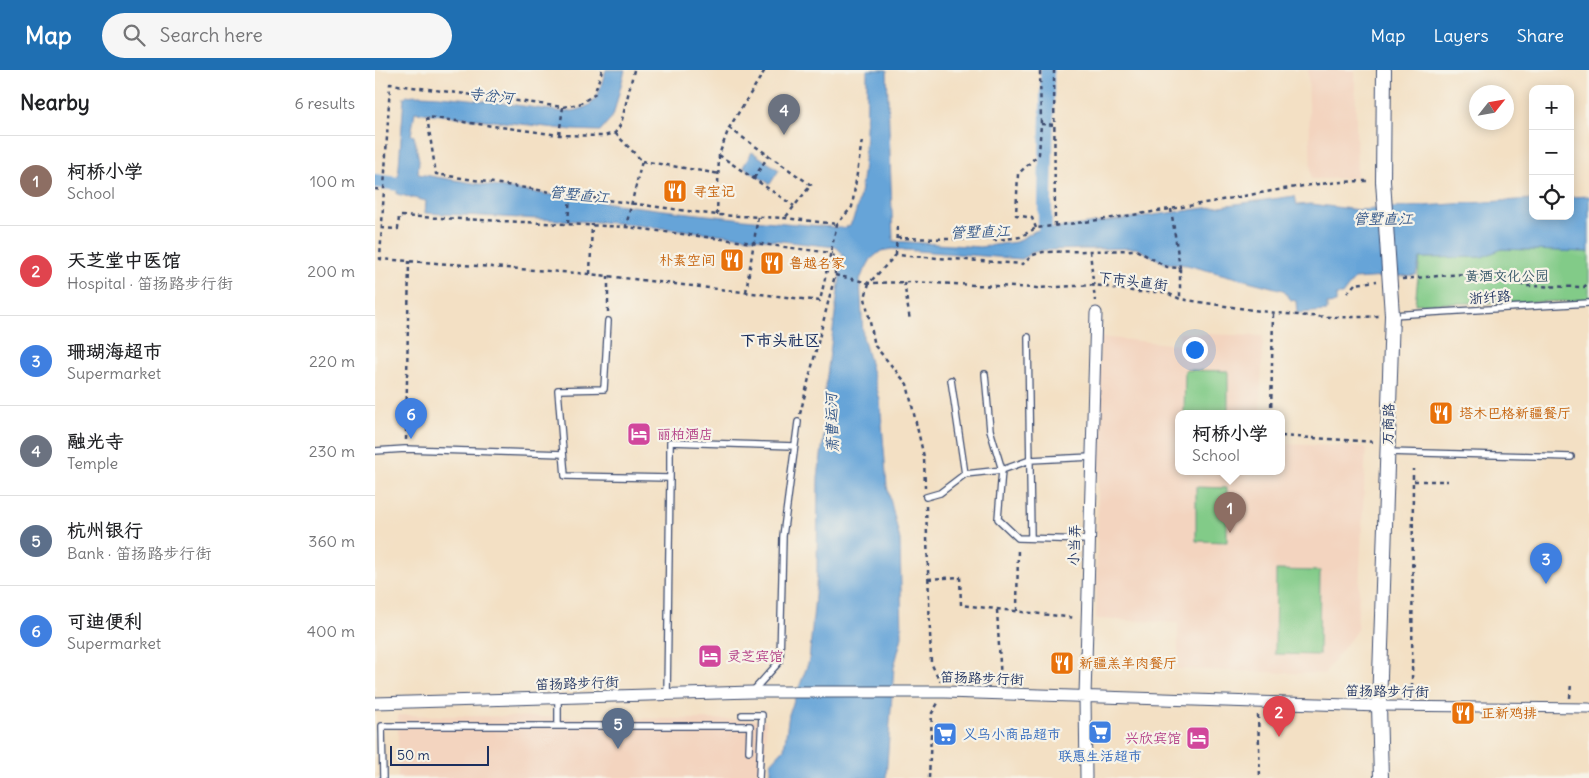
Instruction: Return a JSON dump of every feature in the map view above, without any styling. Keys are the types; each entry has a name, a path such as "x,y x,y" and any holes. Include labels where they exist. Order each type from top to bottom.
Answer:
{"street":[{"name":"万商路","path":"1381,778 1379,706 1392,316 1383,181 1384,70"},
{"name":"小当弄","path":"1086,778 1085,696 1096,313"},
{"name":"笛扬路步行街","path":"375,703 752,692 945,692 1412,707 1589,708"}],"lane":[{"name":"浙纤路","path":"1392,316 1589,303"},
{"path":"608,321 604,389 558,390 565,476 671,478"},
{"path":"1028,337 1031,538"},
{"path":"985,374 990,430 1002,470 998,519 1018,538 1090,540"},
{"path":"951,380 965,474"},
{"path":"752,692 780,661 783,536 798,422"},
{"path":"667,695 670,442 794,446"},
{"path":"1387,448 1571,457"},
{"path":"375,451 405,449 563,454"},
{"path":"926,497 940,493 965,474 1002,470 1030,460 1092,457"},
{"path":"558,698 558,726"},
{"path":"742,716 762,715 759,778"},
{"path":"383,778 382,726 750,726 749,751"}],"path":[{"path":"602,70 594,95 579,104 563,107 390,84 381,211 380,259 590,274 820,302 837,224 851,207 862,140"},
{"path":"634,70 621,124 615,133 603,136 559,135 427,116 436,174 570,196 717,215 785,218 837,224"},
{"path":"717,215 720,174 719,155 729,128 765,70"},
{"path":"1035,228 1032,218 1016,215 1018,174 1039,154 1041,124 1040,70"},
{"path":"1054,70 1055,226"},
{"path":"559,135 563,107"},
{"path":"1041,124 1055,125"},
{"path":"729,128 811,185 785,218"},
{"path":"615,133 642,161 720,174"},
{"path":"719,155 794,206"},
{"path":"754,178 769,155"},
{"path":"626,226 642,161"},
{"path":"897,238 998,240 1020,237 1035,228 1171,209 1296,187 1344,181 1383,181"},
{"path":"375,189 383,190"},
{"path":"568,223 570,196"},
{"path":"1171,209 1180,268 1180,299"},
{"path":"381,228 398,229 399,216 592,224 626,226 832,253"},
{"path":"746,292 758,216"},
{"path":"590,274 592,224"},
{"path":"897,226 896,254 869,283 865,298 875,346 907,384 924,457 931,663 945,692 931,713 929,778"},
{"path":"896,254 1023,264 1033,256 1043,252 1136,250 1167,267 1180,268"},
{"path":"1090,251 1095,285 1096,313"},
{"path":"798,422 835,275 835,263 832,253"},
{"path":"405,449 409,261"},
{"path":"1394,280 1487,272 1525,286 1584,287 1589,282"},
{"name":"下市头直街","path":"835,275 869,283 904,282 1037,288 1095,285 1138,292 1165,292 1180,299 1273,313 1346,319 1392,316"},
{"path":"608,276 608,321"},
{"path":"1347,293 1355,284 1384,281"},
{"path":"904,282 910,321"},
{"path":"1271,410 1273,313"},
{"path":"1285,436 1387,448"},
{"path":"1412,707 1411,565 1413,469"},
{"path":"1414,481 1448,481"},
{"path":"1017,612 1018,538"},
{"path":"1411,565 1417,565"},
{"path":"928,579 960,577 961,605 1087,619"},
{"path":"997,609 1001,694"},
{"path":"1570,708 1571,682"},
{"path":"1258,702 1260,778"}],"shaded area":[{"path":"1308,70 1355,70 1357,178 1311,179"},
{"path":"1179,333 1263,336 1260,410 1175,410 1175,475 1285,475 1285,444 1366,447 1357,630 1324,674 1178,669 1178,623 1096,619 1100,337 1180,345"},
{"path":"398,715 766,720 765,778 398,778"}],"green space":[{"name":"黄酒文化公园","path":"1501,249 1589,252 1589,301 1415,304 1420,258 1482,257"},
{"path":"1185,370 1228,371 1228,410 1184,410"},
{"path":"1196,487 1227,488 1227,542 1196,541"},
{"path":"1276,570 1320,571 1319,655 1275,654"}],"water":[{"name":"萧曹运河","path":"606,70 625,70 613,116 600,131 573,130 415,112 411,135 414,136 419,160 418,174 630,206 844,228 850,225 856,213 860,195 865,150 867,70 887,70 893,241 980,247 1016,242 1035,231 1295,196 1297,205 1311,204 1359,210 1529,199 1529,220 1574,220 1574,197 1589,196 1589,252 1502,249 1482,257 1420,258 1416,275 1354,279 1342,295 1336,295 1336,303 1327,304 1327,311 1297,313 1296,301 1291,300 1283,290 1187,265 1165,263 1136,248 1043,250 1031,253 1022,259 892,249 881,251 871,259 860,279 863,337 880,400 887,486 900,540 902,637 894,667 886,778 771,778 771,763 784,749 789,714 809,661 817,574 818,477 829,400 824,398 843,254 836,247 616,223 425,213 426,201 397,194 404,97 414,95 455,97 565,112 590,105 600,88"},
{"path":"752,152 779,170 770,184 743,167"}],"waterway":[{"path":"1045,237 1047,70"},
{"name":"管墅直江","path":"375,181 415,186"}],"place":[{"name":"融光寺","path":"784,135"},
{"name":"寻宝记","path":"675,191"},
{"name":"朴素空间","path":"732,260"},
{"name":"鲁越名家","path":"772,263"},
{"name":"塔木巴格新疆餐厅","path":"1441,413"},
{"name":"丽柏酒店","path":"639,434"},
{"name":"可迪便利","path":"411,439"},
{"name":"柯桥小学","path":"1230,533"},
{"name":"珊瑚海超市","path":"1546,584"},
{"name":"灵芝宾馆","path":"710,656"},
{"name":"新疆羔羊肉餐厅","path":"1062,663"},
{"name":"正新鸡排","path":"1463,713"},
{"name":"联惠生活超市","path":"1100,732"},
{"name":"义乌小商品超市","path":"945,734"},
{"name":"天芝堂中医馆","path":"1279,737"},
{"name":"兴欣宾馆","path":"1198,738"},
{"name":"杭州银行","path":"618,749"}],"district":[{"name":"下市头社区","path":"780,340"}],"water label":[{"name":"寺岔河","path":"491,96"}]}
